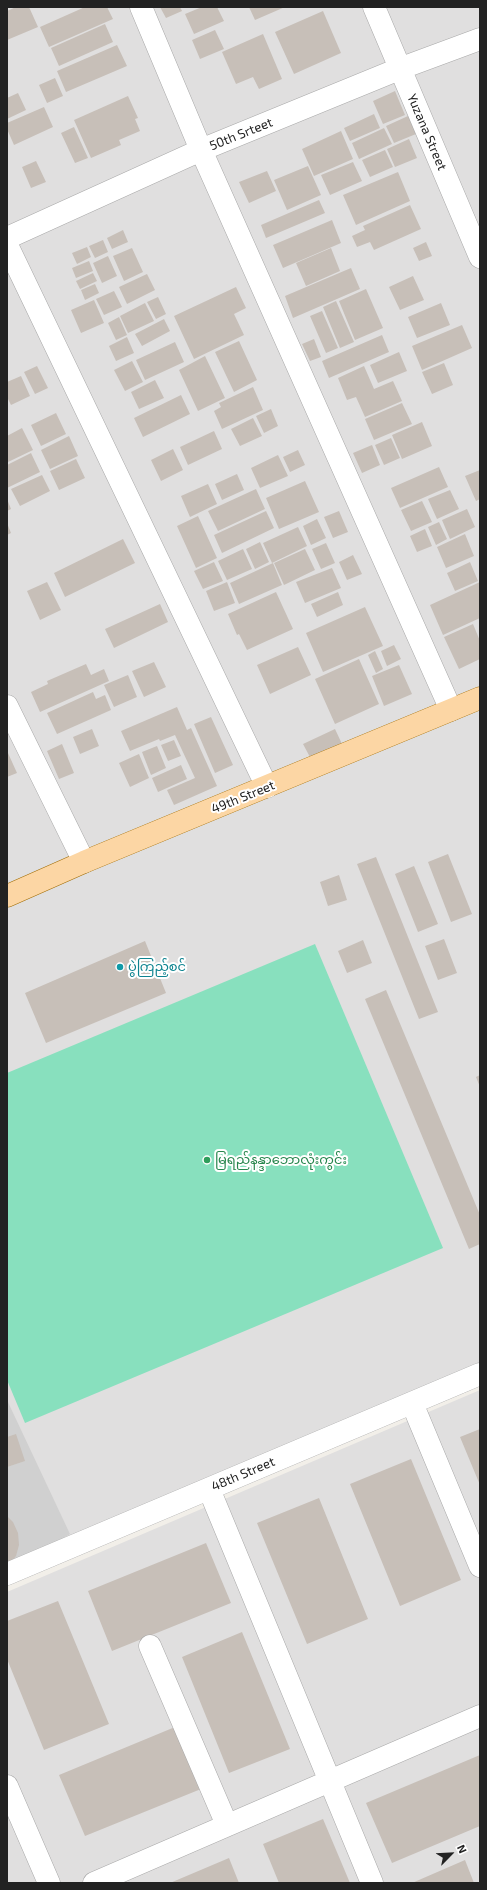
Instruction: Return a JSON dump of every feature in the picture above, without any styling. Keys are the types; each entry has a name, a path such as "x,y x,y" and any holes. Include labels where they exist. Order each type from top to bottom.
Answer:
{"main road":[{"name":"49th Street","path":"7,896 84,862 480,698"}],"street":[{"path":"141,7 202,150 450,710"},
{"name":"Yuzana Street","path":"374,7 480,257"},
{"name":"50th Srteet","path":"7,238 202,150 399,69 480,39"},
{"path":"7,245 266,787"},
{"path":"7,706 84,862"},
{"name":"48th Street","path":"7,1574 480,1374"},
{"path":"412,1403 480,1566"},
{"path":"209,1488 372,1883"},
{"path":"150,1646 227,1826"},
{"path":"94,1883 480,1716"},
{"path":"7,1786 49,1883"}],"shaded area":[{"path":"7,7 480,7 480,1386 7,1584"},
{"path":"480,1390 480,1883 7,1883 7,1592"},
{"path":"7,1400 70,1534 7,1571"}],"green space":[{"name":"မြရည်နန္ဒာဘောလုံးကွင်း","path":"315,944 443,1248 25,1423 7,1380 7,1073"}],"building":[{"path":"16,7 29,7 38,27 7,40 7,11"},
{"path":"85,7 107,7 113,19 49,47 40,27"},
{"path":"160,7 180,7 182,11 166,18"},
{"path":"202,7 217,7 224,21 194,34 185,14"},
{"path":"249,7 285,7 255,20"},
{"path":"323,11 341,53 294,74 275,32"},
{"path":"105,24 113,42 59,66 51,48"},
{"path":"215,30 224,49 200,59 192,40"},
{"path":"263,34 282,79 259,89 253,77 236,84 222,52"},
{"path":"117,45 127,66 66,92 57,71"},
{"path":"55,78 63,96 47,103 39,85"},
{"path":"395,91 405,115 383,124 373,101"},
{"path":"18,93 26,110 7,119 7,98"},
{"path":"128,96 138,118 135,119 140,131 119,140 121,145 91,158 74,120"},
{"path":"44,107 53,127 14,145 7,129 7,123"},
{"path":"374,114 380,128 350,141 344,128"},
{"path":"408,116 416,134 394,143 386,126"},
{"path":"74,127 88,158 75,163 61,133"},
{"path":"384,128 392,144 359,159 352,143"},
{"path":"341,131 353,159 314,176 302,149"},
{"path":"409,139 417,158 395,167 387,149"},
{"path":"385,150 393,167 370,177 362,160"},
{"path":"36,161 46,182 31,188 22,167"},
{"path":"353,162 362,181 330,195 321,175"},
{"path":"308,166 321,195 287,210 274,180"},
{"path":"267,171 276,191 249,203 239,182"},
{"path":"398,172 410,201 356,225 343,195"},
{"path":"319,200 325,213 266,238 261,225"},
{"path":"410,205 421,229 374,250 370,242 357,247 352,236 365,230 363,226"},
{"path":"332,220 341,243 283,268 273,245"},
{"path":"123,230 128,242 112,249 107,238"},
{"path":"103,240 108,252 95,258 89,246"},
{"path":"426,242 432,256 419,261 413,248"},
{"path":"87,247 91,257 77,264 72,253"},
{"path":"132,248 143,272 124,281 113,256"},
{"path":"331,248 340,271 306,286 296,263"},
{"path":"108,256 117,276 102,283 93,263"},
{"path":"89,261 93,271 76,278 72,268"},
{"path":"351,268 360,289 293,318 285,296"},
{"path":"93,273 97,281 80,289 76,281"},
{"path":"147,274 155,290 127,304 119,287"},
{"path":"413,276 424,300 400,310 389,287"},
{"path":"95,284 99,293 85,300 81,290"},
{"path":"236,287 246,308 234,314 244,335 194,359 174,316"},
{"path":"366,289 383,328 355,340 339,301"},
{"path":"114,291 122,307 104,315 96,299"},
{"path":"158,297 166,314 156,319 147,302"},
{"path":"94,300 104,323 81,333 71,310"},
{"path":"336,301 354,342 340,348 323,307"},
{"path":"145,303 154,321 128,333 120,316"},
{"path":"441,303 450,325 417,338 408,317"},
{"path":"322,311 338,348 326,353 310,316"},
{"path":"119,317 127,335 116,340 108,323"},
{"path":"164,319 170,331 142,346 135,334"},
{"path":"462,325 472,348 422,370 412,346"},
{"path":"382,335 389,352 329,378 322,361"},
{"path":"127,337 134,353 116,361 109,346"},
{"path":"314,339 321,357 310,361 302,344"},
{"path":"239,341 257,380 234,392 215,352"},
{"path":"175,342 184,362 145,380 136,360"},
{"path":"399,352 407,371 378,383 370,365"},
{"path":"205,356 225,398 198,411 179,370"},
{"path":"132,361 143,382 125,391 114,370"},
{"path":"444,363 453,385 432,394 422,372"},
{"path":"37,366 48,388 35,394 24,372"},
{"path":"364,366 374,389 393,381 402,401 365,417 356,397 347,400 338,378"},
{"path":"21,376 30,396 11,405 7,397 7,382"},
{"path":"155,380 164,398 139,409 131,392"},
{"path":"253,387 263,410 222,429 214,411 221,407 219,403"},
{"path":"181,395 190,414 143,437 134,418"},
{"path":"402,403 412,424 374,440 365,419"},
{"path":"271,409 278,426 264,433 256,416"},
{"path":"56,413 66,434 41,446 31,425"},
{"path":"253,418 262,436 240,446 231,429"},
{"path":"422,422 432,446 402,459 392,435"},
{"path":"22,428 33,450 8,462 7,436"},
{"path":"214,431 222,449 188,465 180,447"},
{"path":"69,436 78,456 50,469 41,450"},
{"path":"391,438 400,458 384,465 375,445"},
{"path":"372,445 380,465 362,473 353,453"},
{"path":"173,449 183,470 161,481 151,460"},
{"path":"298,450 305,465 290,472 283,457"},
{"path":"31,453 40,472 7,488 7,465"},
{"path":"278,455 288,476 260,488 251,468"},
{"path":"76,459 85,478 59,490 50,471"},
{"path":"439,467 448,487 400,508 391,488"},
{"path":"480,470 480,499 476,501 465,476"},
{"path":"237,474 244,490 222,500 215,484"},
{"path":"42,475 50,491 20,506 11,489"},
{"path":"305,481 319,512 279,529 266,498"},
{"path":"208,484 217,504 190,517 181,496"},
{"path":"256,489 265,509 218,531 208,511"},
{"path":"450,490 459,509 437,519 428,499"},
{"path":"7,499 11,509 7,511"},
{"path":"422,501 432,522 411,531 401,510"},
{"path":"467,509 475,527 450,539 442,520"},
{"path":"266,511 274,528 222,553 214,535"},
{"path":"339,511 348,532 333,538 324,517"},
{"path":"198,516 217,558 196,568 177,526"},
{"path":"317,519 326,538 311,545 303,526"},
{"path":"439,522 447,539 436,545 428,527"},
{"path":"7,523 11,533 7,535"},
{"path":"298,527 307,546 272,563 263,543"},
{"path":"425,529 432,546 417,552 410,536"},
{"path":"465,534 474,556 446,568 437,547"},
{"path":"123,539 135,563 65,597 54,573"},
{"path":"260,542 269,562 255,569 246,549"},
{"path":"326,543 335,563 321,569 312,549"},
{"path":"243,549 252,569 227,580 218,561"},
{"path":"305,549 315,570 284,585 274,563"},
{"path":"353,555 362,574 347,580 339,562"},
{"path":"214,562 223,581 203,589 194,571"},
{"path":"470,562 478,581 455,591 447,573"},
{"path":"273,563 282,585 239,604 230,583"},
{"path":"332,568 341,588 305,603 296,582"},
{"path":"47,582 61,610 40,620 27,591"},
{"path":"227,582 235,603 214,611 206,591"},
{"path":"480,582 480,618 443,635 430,605"},
{"path":"276,592 293,629 247,650 239,634 237,635 228,614"},
{"path":"338,592 343,605 317,617 311,604"},
{"path":"160,604 168,622 114,648 105,629"},
{"path":"365,607 383,646 323,672 306,633"},
{"path":"473,624 480,641 480,659 459,669 444,637"},
{"path":"394,645 401,659 387,666 381,651"},
{"path":"298,647 311,675 270,694 257,665"},
{"path":"375,651 383,669 376,673 368,655"},
{"path":"359,659 379,704 335,724 315,679"},
{"path":"154,662 166,687 144,697 132,671"},
{"path":"86,664 91,675 104,669 109,681 40,712 31,692 48,684 47,681"},
{"path":"399,665 412,694 384,706 372,676"},
{"path":"128,675 137,697 114,707 104,685"},
{"path":"93,692 96,699 105,695 111,710 57,734 47,713"},
{"path":"177,707 187,730 191,728 217,786 174,805 167,790 195,778 175,735 160,741 159,739 130,751 121,731"},
{"path":"211,717 233,765 215,773 194,724"},
{"path":"92,729 99,746 80,754 73,737"},
{"path":"335,729 342,744 311,759 303,744"},
{"path":"174,740 181,756 168,761 161,745"},
{"path":"62,744 74,773 59,779 47,751"},
{"path":"157,746 166,768 151,775 142,752"},
{"path":"7,753 17,773 7,777"},
{"path":"139,754 149,778 130,787 119,763"},
{"path":"181,765 187,779 158,792 152,778"},
{"path":"448,854 472,914 451,922 428,862"},
{"path":"376,857 438,1012 419,1019 357,864"},
{"path":"414,866 438,924 418,932 395,874"},
{"path":"339,875 347,900 328,906 320,882"},
{"path":"444,939 457,973 438,980 425,946"},
{"path":"363,940 372,963 347,973 338,951"},
{"name":"ပွဲကြည့်စင်","path":"145,941 166,993 46,1043 25,993"},
{"path":"386,990 480,1215 480,1244 469,1249 365,999"},
{"path":"480,1075 480,1087 476,1077"},
{"path":"480,1429 480,1485 460,1437"},
{"path":"16,1434 25,1461 7,1467 7,1437"},
{"path":"411,1459 461,1580 400,1606 350,1484"},
{"path":"319,1498 368,1619 307,1644 257,1523"},
{"path":"7,1516 13,1522 18,1533 19,1545 16,1556 7,1567"},
{"path":"206,1543 231,1603 112,1651 88,1591"},
{"path":"58,1601 109,1724 44,1750 7,1659 7,1621"},
{"path":"242,1632 290,1749 229,1773 182,1657"},
{"path":"175,1727 201,1789 85,1836 59,1775"},
{"path":"480,1755 480,1826 392,1863 366,1803"},
{"path":"323,1819 350,1883 279,1883 263,1844"},
{"path":"229,1858 239,1883 170,1883"},
{"path":"465,1860 474,1883 412,1883"}],"place":[{"name":"ပွဲကြည့်စင်","path":"120,967"},
{"name":"မြရည်နန္ဒာဘောလုံးကွင်း","path":"207,1160"}]}
